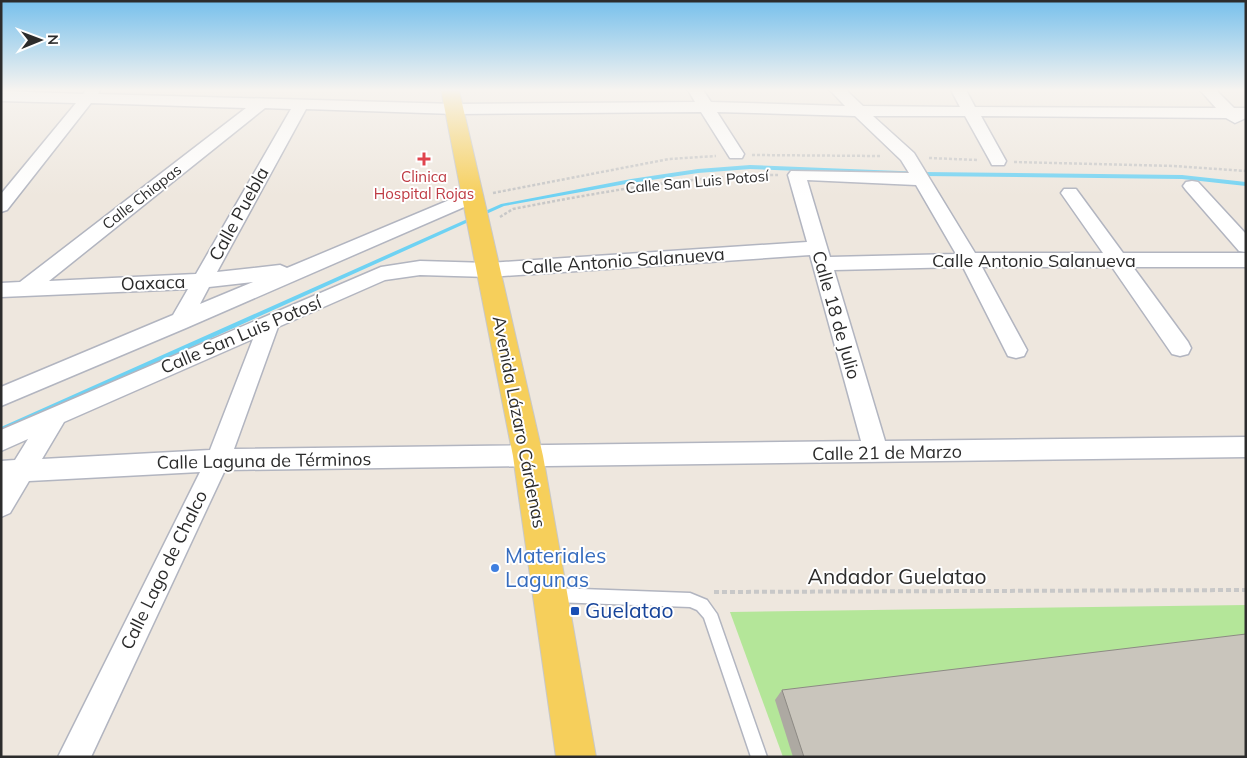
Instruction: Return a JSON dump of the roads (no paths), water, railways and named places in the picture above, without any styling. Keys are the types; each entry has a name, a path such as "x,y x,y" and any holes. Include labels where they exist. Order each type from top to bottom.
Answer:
{"main road":[{"name":"Avenida Lázaro Cárdenas","path":"458,125 528,456 550,595 570,755"}],"street":[{"path":"1,206 66,125"},
{"name":"Calle Chiapas","path":"25,289 233,125"},
{"name":"Calle Puebla","path":"180,323 289,125"},
{"path":"718,125 736,154"},
{"path":"873,125 915,170 969,260 1016,350"},
{"path":"978,125 998,161"},
{"name":"Calle 18 de Julio","path":"876,453 797,175 906,178 915,170"},
{"path":"1192,186 1246,246"},
{"path":"1070,193 1180,348"},
{"name":"Calle San Luis Potosí","path":"1,397 303,270 477,215"},
{"name":"Calle Antonio Salanueva","path":"489,270 819,256 969,260 1246,260"},
{"name":"Calle San Luis Potosí","path":"1,441 56,415 381,274 420,268 489,270"},
{"name":"Oaxaca","path":"1,290 202,281 303,270"},
{"name":"Calle Lago de Chalco","path":"74,757 218,460 269,324"},
{"path":"1,505 11,471 56,415"},
{"name":"Calle 21 de Marzo","path":"528,456 1246,447"},
{"name":"Calle Laguna de Términos","path":"11,471 218,460 528,456"}],"lane":[{"path":"550,595 690,600 702,605 710,614 759,757"}],"waterway":[{"path":"1,430 503,205 631,181 698,171 750,167 924,174 1182,177 1246,184"}],"place":[{"name":"Clinica Hospital Rojas","path":"424,159"},
{"name":"Materiales Lagunas","path":"495,568"},
{"name":"Guelatao","path":"575,611"}]}
